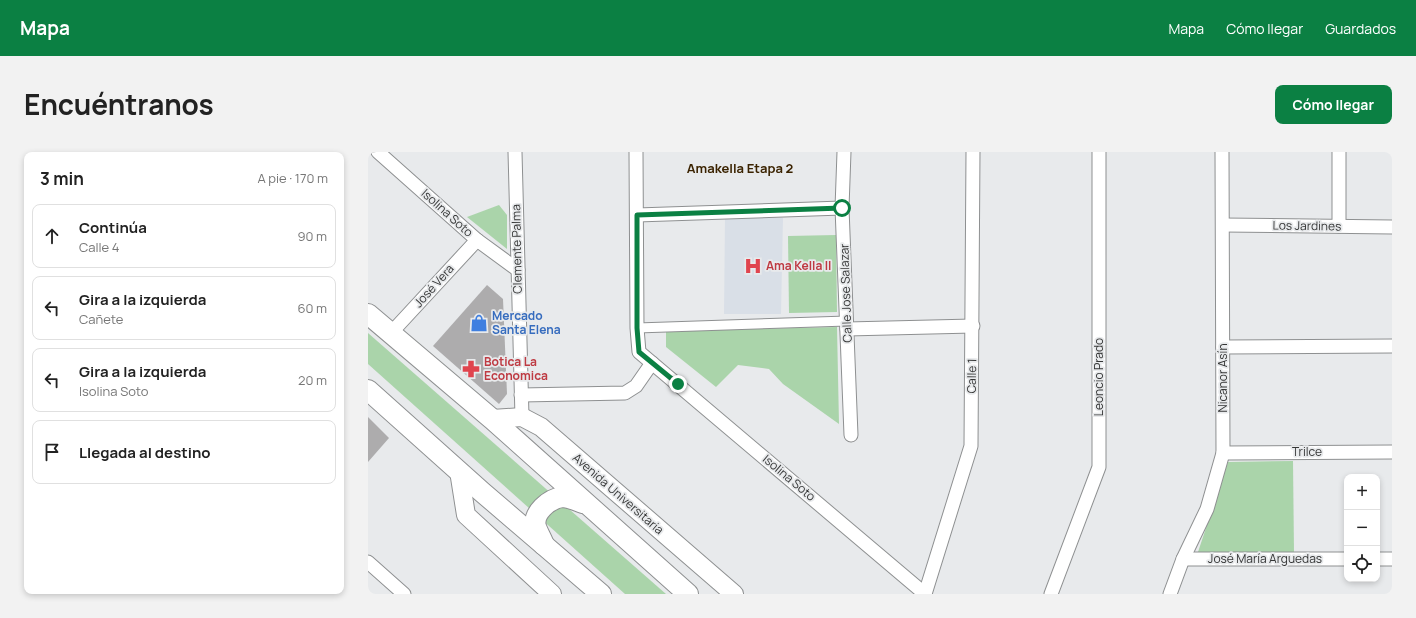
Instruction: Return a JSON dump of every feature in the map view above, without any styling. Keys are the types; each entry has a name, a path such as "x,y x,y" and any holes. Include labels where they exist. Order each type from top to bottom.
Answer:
{"main road":[{"path":"368,314 492,419 688,594"},
{"path":"368,390 458,471 601,594"},
{"path":"492,419 522,417"},
{"name":"Avenida Universitaria","path":"522,417 541,428 734,594"},
{"path":"458,471 466,515 552,594"},
{"path":"545,546 536,527 536,519 542,508 551,500 564,497 587,504"}],"street":[{"name":"Isolina Soto","path":"378,152 477,240 518,270"},
{"name":"Clemente Palma","path":"515,152 522,417"},
{"name":"Isolina Soto","path":"636,152 637,328 639,352 925,594"},
{"name":"Calle Jose Salazar","path":"844,152 842,208 850,434"},
{"name":"Calle 1","path":"925,594 971,446 973,152"},
{"name":"Leoncio Prado","path":"1051,594 1099,467 1100,152"},
{"name":"Nicanor Asín","path":"1170,594 1207,509 1223,453 1222,152"},
{"path":"1339,152 1339,226"},
{"path":"637,215 842,208"},
{"name":"Los Jardines","path":"1223,225 1392,227"},
{"name":"José Vera","path":"391,333 477,240"},
{"path":"637,328 847,325 973,326"},
{"path":"1223,347 1392,346"},
{"path":"521,396 625,393 636,386 652,363"},
{"name":"Trilce","path":"1223,453 1392,452"},
{"name":"José María Arguedas","path":"1184,559 1344,559"},
{"path":"1380,559 1392,559"},
{"path":"368,562 404,594"}],"shaded area":[{"name":"Ama Kella II","path":"725,217 783,218 781,314 724,314"}],"green space":[{"path":"499,205 507,215 507,249 467,217"},
{"path":"836,235 837,312 789,313 788,236"},
{"path":"837,327 839,424 783,384 769,369 738,365 716,387 666,347 666,331"},
{"path":"368,333 666,594 625,594 368,364"},
{"path":"1293,461 1294,552 1198,552 1228,462"}],"building":[{"name":"Mercado Santa Elena","path":"487,285 503,299 507,394 499,404 433,346"},
{"path":"368,417 389,438 368,462"}],"place":[{"name":"Ama Kella II","path":"753,266"},
{"name":"Mercado Santa Elena","path":"479,323"},
{"name":"Botica La Economica","path":"471,369"}],"district":[{"name":"Amakella Etapa 2","path":"740,168"}],"route":[{"path":"678,384 639,352 637,328 637,215 842,208"}]}
